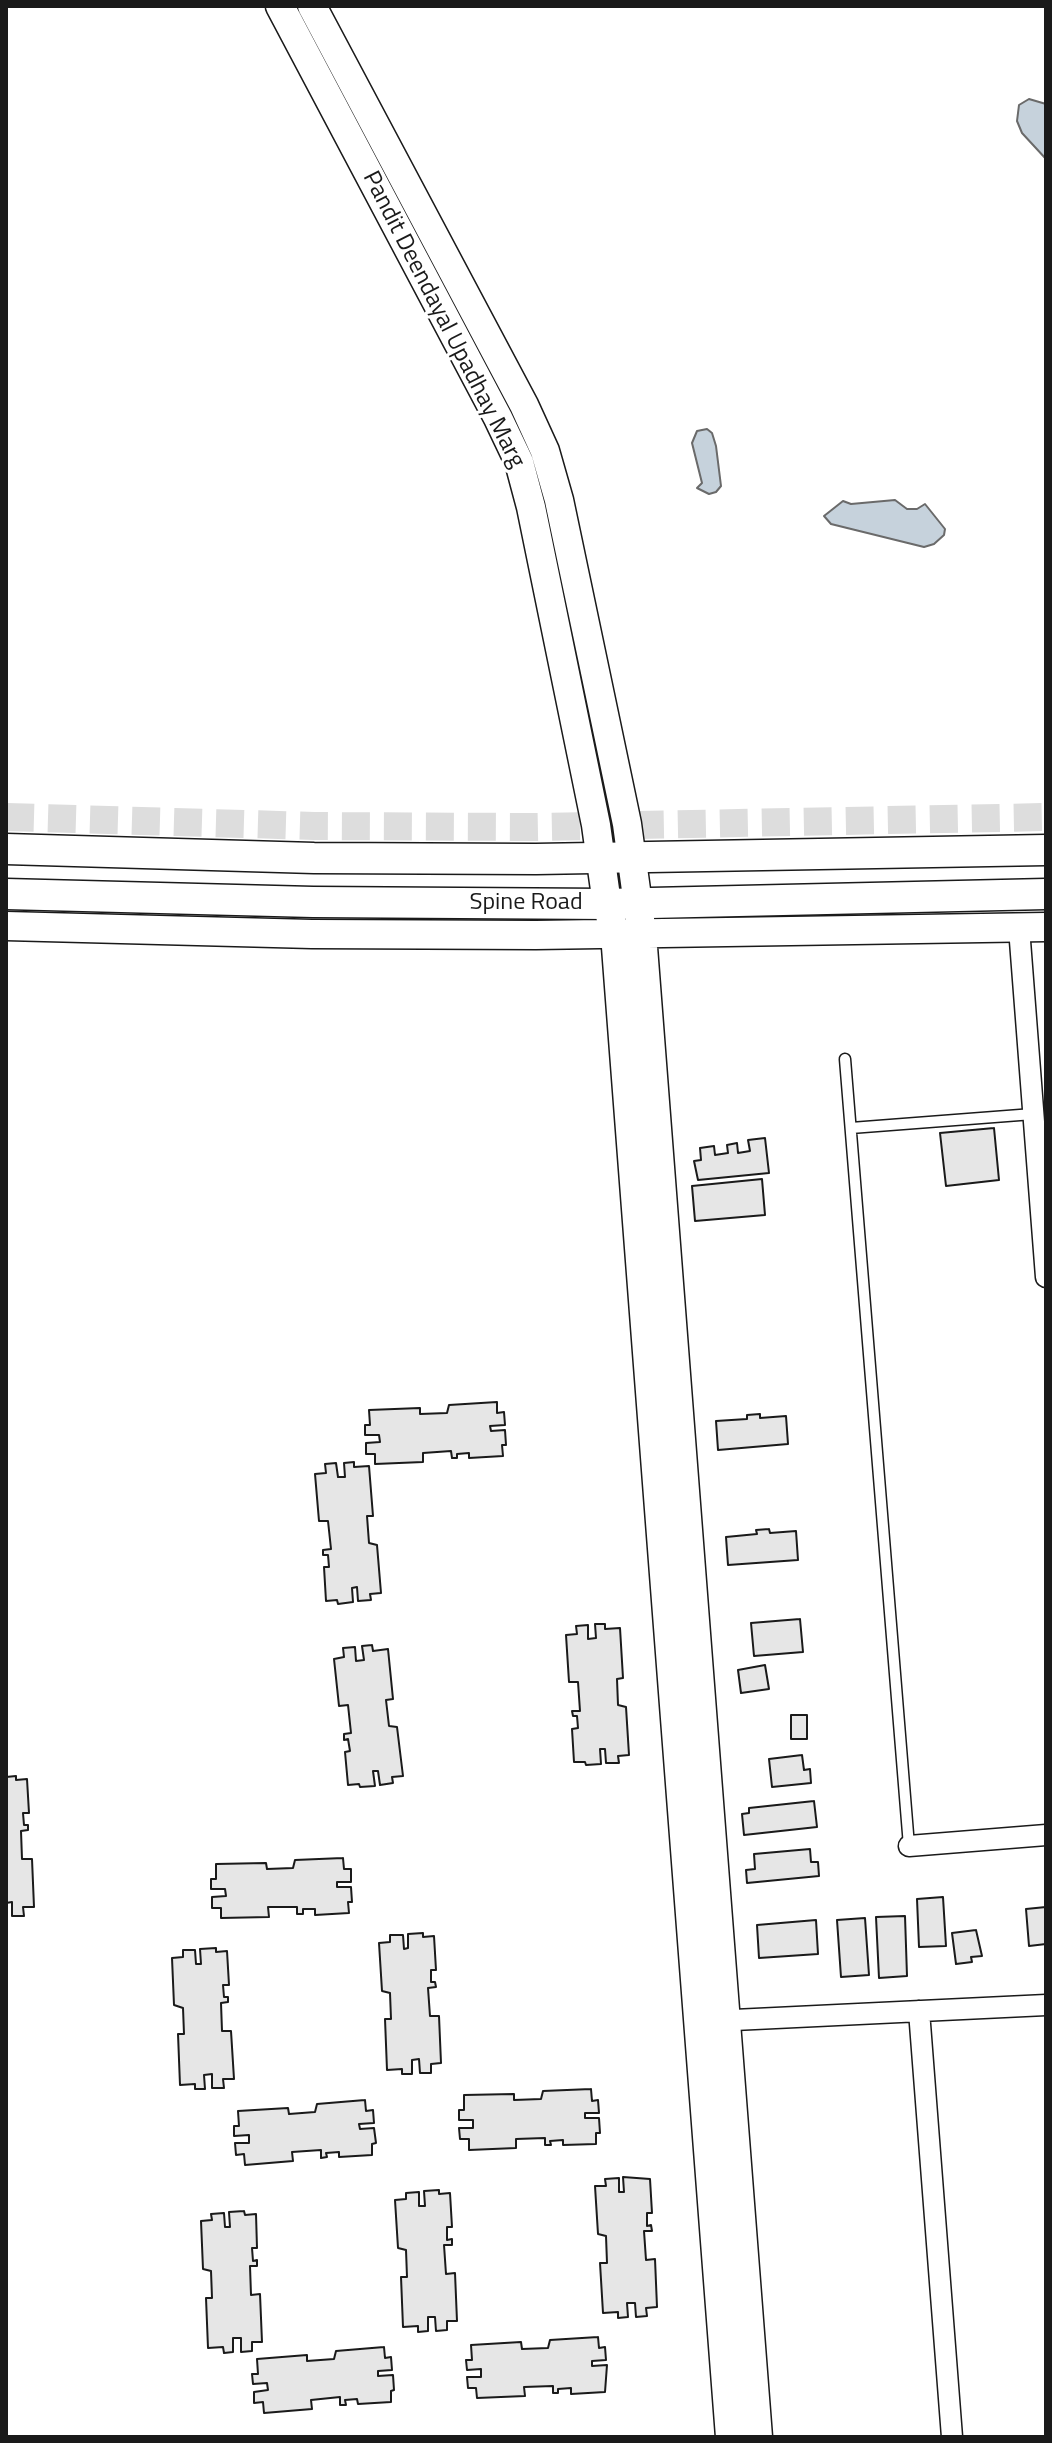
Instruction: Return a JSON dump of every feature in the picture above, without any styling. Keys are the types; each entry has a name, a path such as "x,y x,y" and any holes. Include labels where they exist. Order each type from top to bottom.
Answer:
{"main road":[{"name":"Pandit Deendayal Upadhay Marg","path":"280,6 519,462 616,858 637,901 629,934"},
{"name":"Pandit Deendayal Upadhay Marg","path":"312,6 545,451 559,500 627,824 616,858 607,904 629,934"},
{"name":"Spine Road","path":"6,849 314,858 616,858 1046,850"},
{"name":"Spine Road","path":"6,894 313,902 607,904 1046,894"},
{"name":"Spine Road","path":"6,926 312,934 629,934 1033,927"},
{"path":"629,934 726,2020 758,2437"},
{"path":"629,934 697,2022 730,2437"}],"street":[{"path":"1033,927 1033,1114 1046,1277"},
{"path":"909,1846 1046,1835"},
{"path":"697,2022 1046,2005"},
{"path":"919,2011 952,2437"}],"lane":[{"path":"845,1059 909,1846"},
{"path":"851,1128 1033,1114"}],"shaded area":[{"path":"1029,99 1046,104 1046,159 1022,133 1017,121 1019,105"},
{"path":"707,429 712,433 716,446 721,486 709,494 697,488 702,483 692,443 697,431"},
{"path":"895,500 907,509 917,509 925,504 945,529 944,535 934,544 924,547 831,524 824,516 843,501 851,504"}],"building":[{"path":"994,1128 999,1180 946,1186 940,1133"},
{"path":"765,1138 769,1173 698,1180 694,1161 701,1160 700,1148 714,1146 715,1155 728,1153 727,1145 737,1143 738,1153 750,1151 748,1140"},
{"path":"762,1179 765,1215 695,1221 692,1186"},
{"path":"497,1402 497,1413 504,1412 505,1425 490,1426 491,1431 505,1430 503,1456 469,1458 469,1453 457,1454 457,1458 452,1458 451,1451 423,1453 423,1462 375,1464 375,1454 366,1454 366,1443 380,1442 379,1435 365,1435 365,1425 370,1425 369,1410 420,1408 420,1414 447,1413 449,1405"},
{"path":"760,1414 760,1418 786,1416 788,1444 718,1450 716,1421 747,1419 747,1415"},
{"path":"354,1462 354,1467 369,1466 373,1516 367,1516 369,1543 377,1545 381,1593 370,1594 371,1600 358,1601 357,1587 352,1588 353,1602 338,1604 337,1600 326,1601 324,1567 329,1567 328,1555 323,1555 323,1550 331,1549 328,1521 319,1521 315,1474 326,1473 325,1464 336,1463 338,1477 345,1477 344,1463"},
{"path":"769,1529 770,1533 796,1531 798,1560 728,1565 726,1537 757,1534 756,1530"},
{"path":"800,1619 803,1652 754,1656 751,1623"},
{"path":"595,1624 605,1624 605,1629 620,1628 623,1678 617,1679 618,1705 626,1707 629,1755 618,1756 619,1763 606,1763 605,1749 600,1749 601,1764 586,1765 585,1762 574,1762 572,1729 578,1728 577,1716 573,1716 572,1711 580,1711 578,1682 569,1682 566,1635 577,1634 576,1626 588,1625 588,1639 596,1638"},
{"path":"372,1645 373,1651 388,1649 393,1699 386,1700 389,1726 397,1727 403,1776 392,1777 393,1783 380,1785 378,1771 373,1771 375,1786 360,1787 359,1784 348,1785 345,1752 350,1751 344,1734 351,1733 348,1705 339,1706 334,1659 344,1657 343,1648 355,1647 356,1661 364,1660 362,1646"},
{"path":"765,1665 769,1689 741,1693 738,1670"},
{"path":"791,1715 807,1715 807,1739 791,1739"},
{"path":"802,1755 804,1770 810,1769 811,1783 772,1787 769,1759"},
{"path":"16,1776 16,1780 27,1779 29,1813 23,1813 24,1825 28,1825 28,1830 21,1831 22,1859 32,1859 34,1907 23,1907 24,1916 12,1916 12,1902 6,1903 6,1777"},
{"path":"814,1801 817,1827 744,1835 742,1814 749,1813 749,1808"},
{"path":"810,1849 811,1862 818,1862 819,1876 747,1883 746,1870 755,1869 754,1854"},
{"path":"343,1858 344,1869 351,1869 351,1882 337,1882 337,1887 351,1887 349,1913 315,1915 315,1909 303,1909 303,1914 297,1914 297,1907 268,1907 269,1917 221,1918 221,1908 212,1908 212,1897 226,1896 225,1889 211,1889 211,1879 216,1879 216,1864 266,1863 267,1869 293,1868 295,1860"},
{"path":"943,1897 946,1946 919,1947 917,1899"},
{"path":"1046,1907 1046,1944 1029,1946 1026,1909"},
{"path":"905,1916 907,1976 879,1978 876,1917"},
{"path":"865,1918 869,1975 841,1977 837,1920"},
{"path":"816,1920 818,1954 759,1958 757,1925"},
{"path":"976,1930 982,1956 971,1957 972,1962 956,1964 952,1933"},
{"path":"423,1933 423,1937 434,1936 436,1970 431,1970 431,1982 435,1982 436,1987 428,1988 430,2016 439,2016 441,2063 431,2064 431,2073 420,2073 419,2059 412,2060 412,2074 402,2074 402,2069 387,2070 385,2019 391,2019 390,1993 382,1991 379,1943 390,1942 390,1935 403,1935 404,1949 408,1948 408,1934"},
{"path":"216,1948 216,1952 227,1951 229,1985 223,1985 224,1997 228,1997 228,2002 221,2003 222,2031 231,2031 234,2079 223,2079 224,2088 212,2088 212,2074 204,2075 205,2089 195,2089 195,2084 180,2085 178,2034 184,2034 183,2008 174,2005 172,1958 183,1957 183,1950 195,1950 196,1964 201,1964 200,1949"},
{"path":"591,2089 592,2101 598,2100 599,2113 585,2113 585,2118 599,2118 600,2133 596,2133 596,2144 563,2145 563,2140 550,2141 551,2145 545,2145 545,2138 516,2139 516,2148 469,2150 469,2139 460,2139 459,2128 473,2128 473,2120 459,2120 459,2110 464,2110 464,2095 514,2094 514,2100 541,2099 543,2091"},
{"path":"365,2100 366,2111 373,2110 374,2123 359,2124 360,2129 374,2128 376,2143 372,2144 372,2155 339,2157 339,2152 326,2153 327,2157 321,2158 321,2150 292,2152 293,2161 245,2165 244,2154 236,2155 235,2143 249,2143 249,2135 234,2136 234,2126 239,2126 238,2111 288,2108 289,2114 315,2112 317,2104"},
{"path":"623,2177 650,2179 652,2213 647,2213 647,2226 651,2225 652,2231 644,2231 646,2260 655,2259 657,2307 646,2308 647,2316 636,2317 635,2303 627,2303 628,2317 618,2318 618,2312 603,2313 600,2263 607,2263 606,2236 598,2234 595,2186 606,2186 605,2179 619,2178 619,2192 624,2192"},
{"path":"439,2190 439,2194 450,2193 452,2227 447,2227 447,2240 452,2239 452,2245 444,2245 446,2274 455,2273 457,2321 447,2321 447,2330 436,2331 435,2317 428,2317 428,2331 418,2332 418,2326 403,2327 401,2277 407,2277 406,2250 398,2248 395,2200 406,2199 406,2193 419,2192 419,2206 425,2206 424,2191"},
{"path":"244,2211 245,2215 256,2214 257,2248 252,2248 253,2261 257,2260 257,2266 250,2266 251,2295 260,2294 262,2342 252,2342 252,2351 241,2352 241,2338 233,2338 233,2352 224,2353 223,2347 208,2348 206,2298 212,2298 211,2271 203,2269 201,2221 212,2220 211,2214 224,2213 225,2227 230,2227 229,2212"},
{"path":"598,2337 599,2348 605,2347 606,2360 592,2361 592,2366 607,2365 605,2392 571,2394 571,2388 558,2389 558,2393 553,2393 553,2386 524,2387 525,2396 477,2398 476,2388 468,2388 467,2377 481,2377 481,2369 467,2370 466,2360 472,2360 471,2345 521,2342 522,2349 548,2348 550,2340"},
{"path":"384,2347 385,2358 391,2357 392,2370 378,2371 378,2376 393,2375 391,2402 358,2404 357,2399 345,2400 346,2405 340,2405 340,2397 311,2400 312,2409 264,2413 263,2402 254,2403 254,2392 268,2390 267,2383 253,2384 252,2374 258,2374 257,2359 307,2355 307,2361 334,2359 336,2351"}],"tunnel":[{"path":"6,817 314,826 536,827 1046,817"}]}
